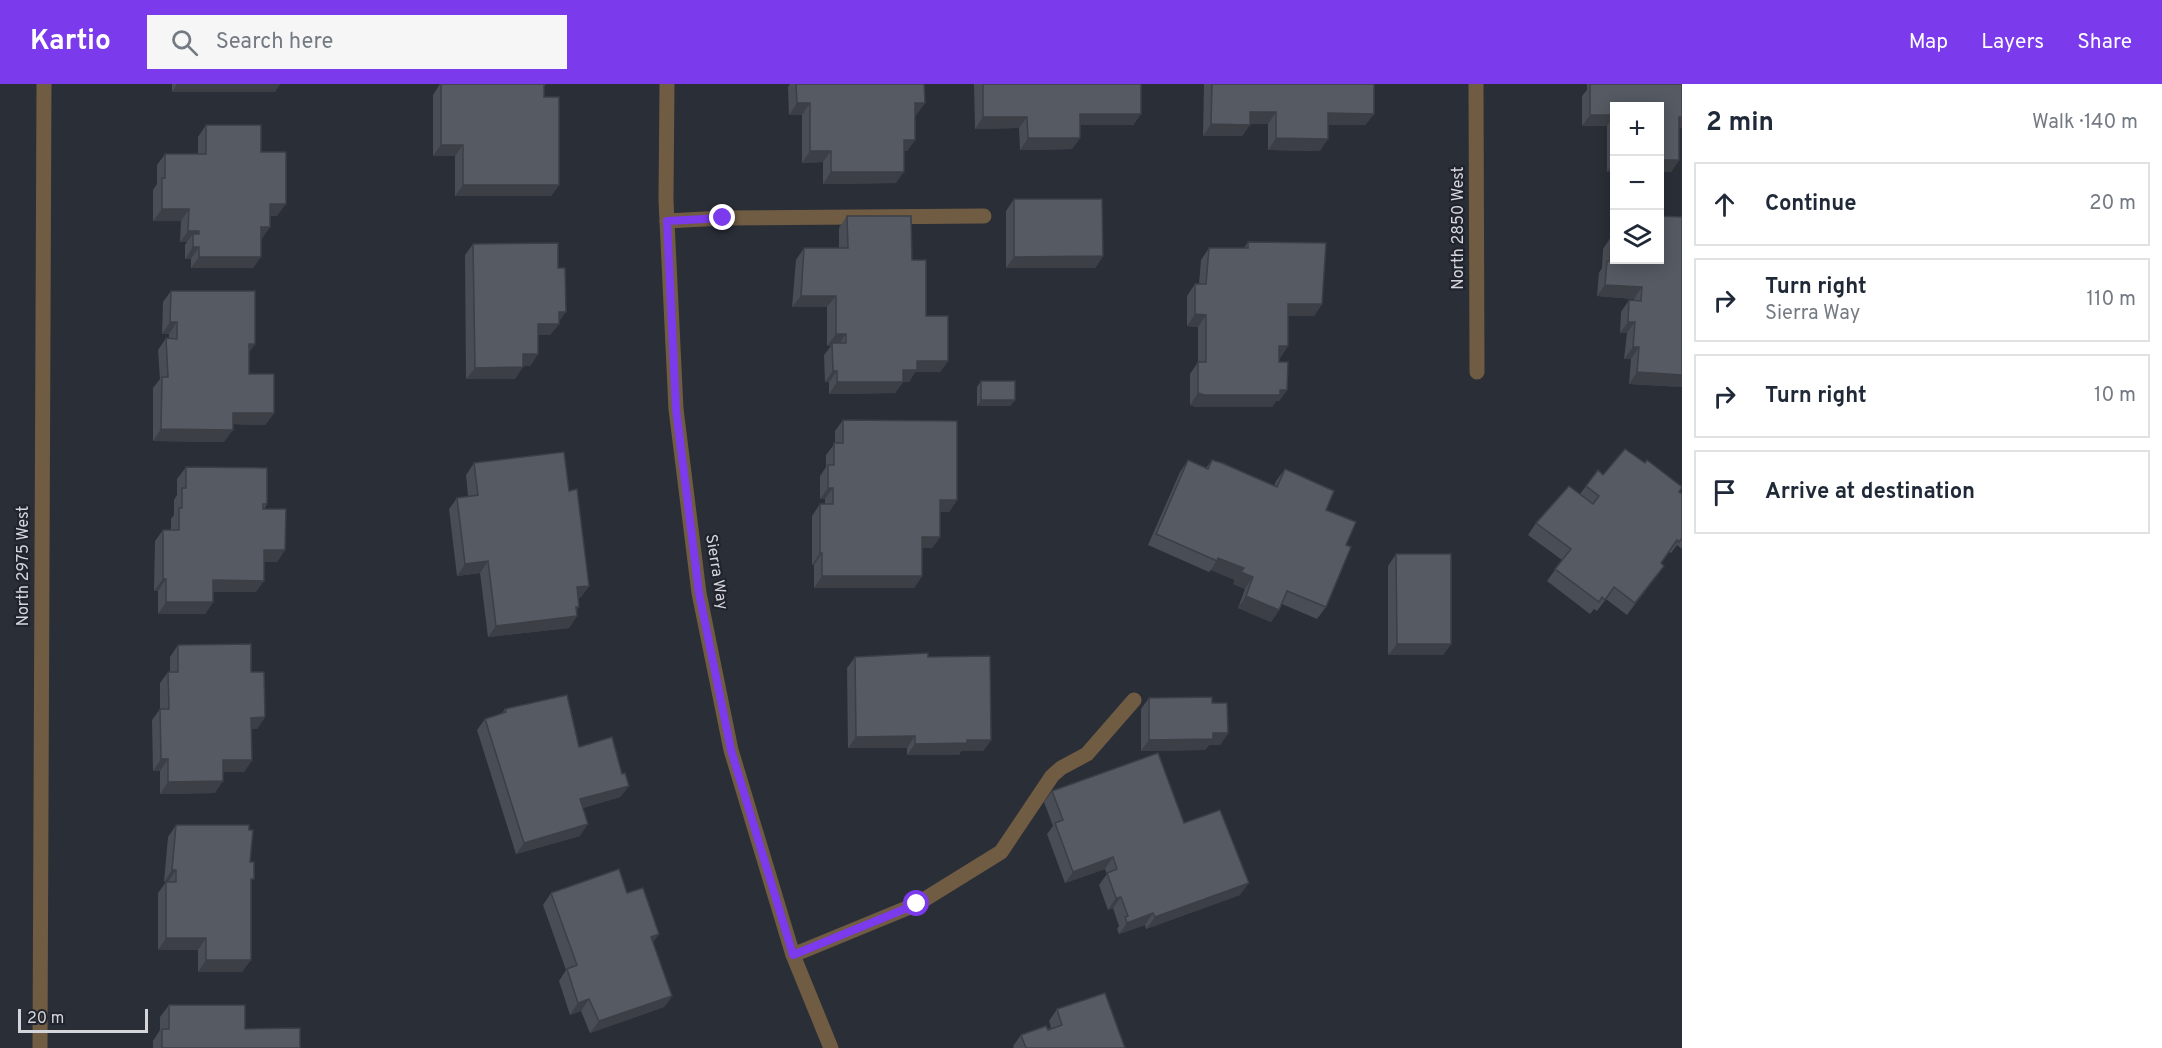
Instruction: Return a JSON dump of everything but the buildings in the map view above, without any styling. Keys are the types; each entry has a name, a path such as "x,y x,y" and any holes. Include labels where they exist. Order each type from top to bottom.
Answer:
{"street":[{"name":"North 2975 West","path":"40,1048 44,84"},
{"name":"Sierra Way","path":"667,84 667,221 676,409 699,593 731,750 793,955 831,1048"},
{"name":"North 2850 West","path":"1476,84 1477,372"},
{"path":"667,221 723,218 984,216"},
{"path":"793,955 917,904 1001,852 1052,776 1061,768 1088,754 1134,700"}],"route":[{"path":"723,218 667,221 676,409 699,593 731,750 793,955 917,904"}]}
